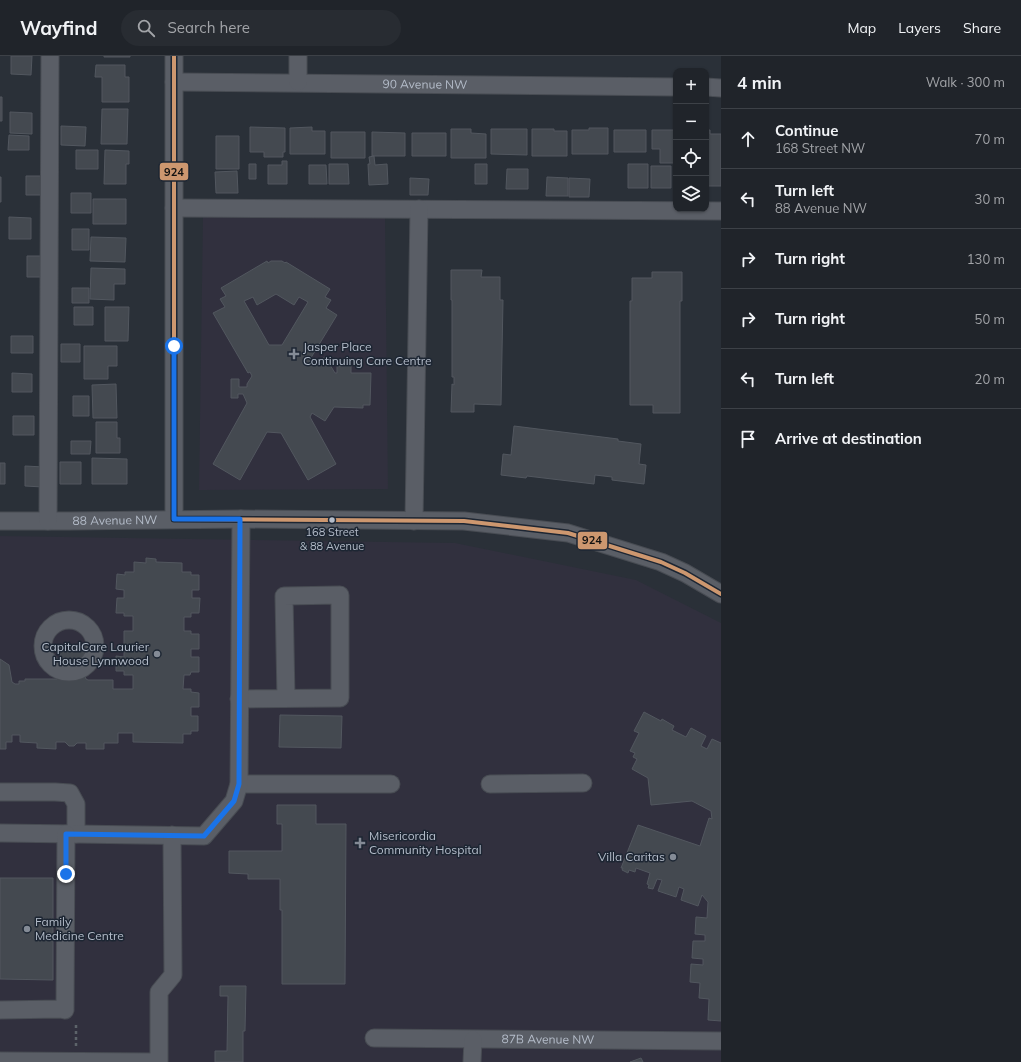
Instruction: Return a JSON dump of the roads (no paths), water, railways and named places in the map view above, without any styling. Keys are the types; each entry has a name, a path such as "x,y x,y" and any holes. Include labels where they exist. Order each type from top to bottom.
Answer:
{"street":[{"path":"48,521 50,56"},
{"path":"174,56 174,519"},
{"path":"298,56 298,82"},
{"name":"90 Avenue NW","path":"174,82 298,82 673,87"},
{"path":"709,87 721,88"},
{"path":"174,208 721,211"},
{"path":"414,521 419,209"},
{"name":"88 Avenue NW","path":"0,521 174,519 464,521 568,533 661,562 686,573 721,594"},
{"path":"0,833 204,836 234,801 239,784 240,519"},
{"path":"239,699 340,698 340,595 284,596 286,698"},
{"path":"490,784 583,783"},
{"path":"239,784 392,784"},
{"path":"0,792 70,793 76,804 71,834 65,1010 0,1010"},
{"path":"0,1061 159,1062 159,992 173,975 172,835"},
{"name":"87B Avenue NW","path":"374,1038 721,1041"},
{"path":"472,1040 472,1062"}],"place":[{"name":"Jasper Place Continuing Care Centre","path":"294,354"},
{"name":"168 Street & 88 Avenue","path":"332,520"},
{"name":"CapitalCare Laurier House Lynnwood","path":"157,654"},
{"name":"Misericordia Community Hospital","path":"360,843"},
{"name":"Villa Caritas","path":"673,857"},
{"name":"Family Medicine Centre","path":"27,929"}]}
